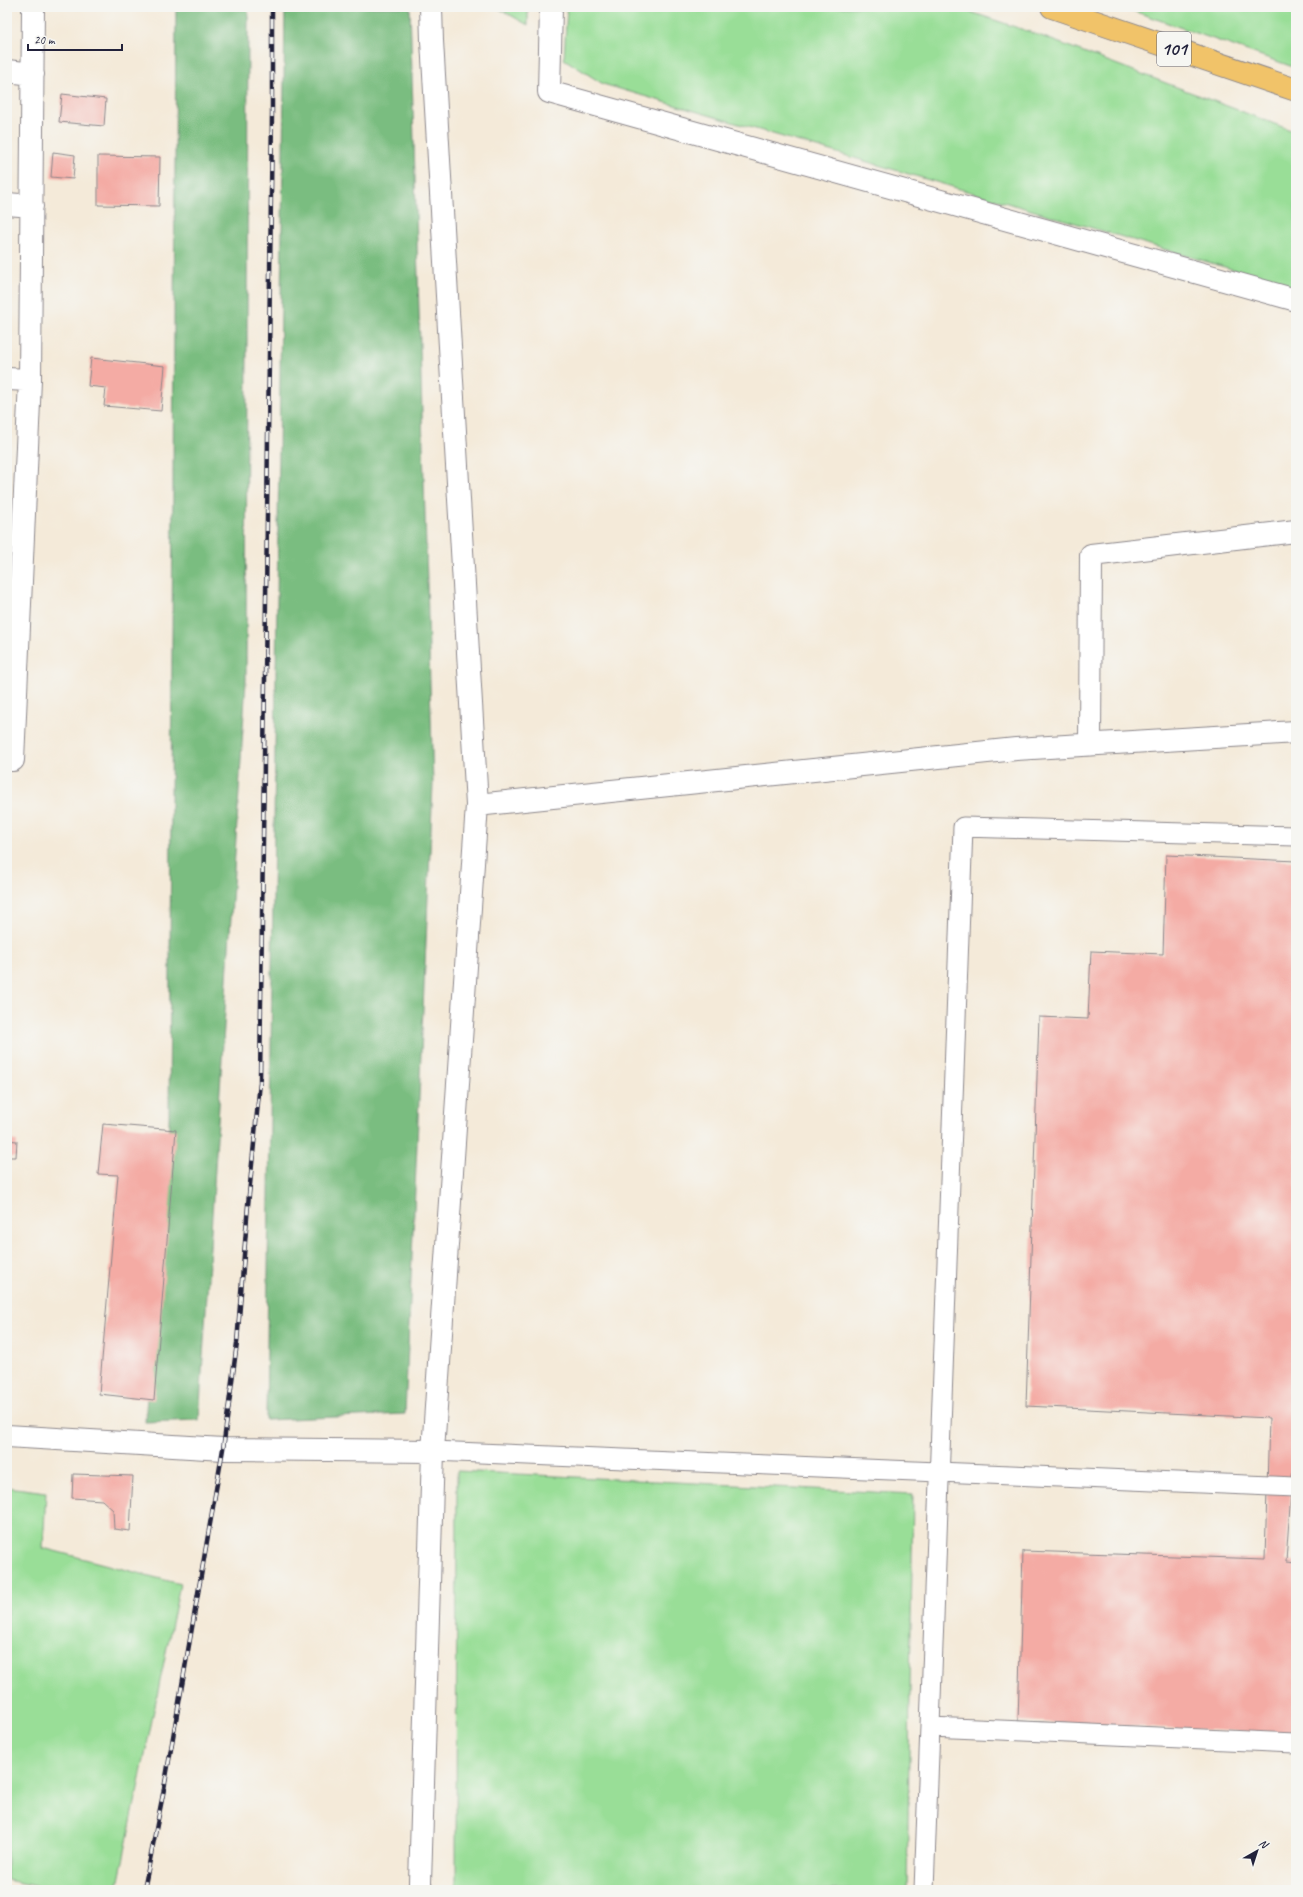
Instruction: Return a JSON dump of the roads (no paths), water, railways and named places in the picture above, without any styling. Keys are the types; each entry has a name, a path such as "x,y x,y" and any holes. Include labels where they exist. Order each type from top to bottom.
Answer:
{"highway":[{"name":"101","path":"1052,7 1296,90"}],"street":[{"path":"7,760 13,760 13,620 16,473 30,380 33,7"},
{"path":"421,1890 433,1452 477,804 431,7"},
{"path":"551,7 549,92 1296,300"},
{"path":"7,71 33,74"},
{"path":"7,204 32,206"},
{"path":"7,379 30,380"},
{"path":"1090,744 1091,555 1296,531"},
{"path":"477,804 1016,749 1296,732"},
{"path":"7,1436 223,1449 433,1452"}],"lane":[{"path":"924,1890 963,827 1296,836"},
{"path":"433,1452 1296,1487"},
{"path":"930,1727 1296,1743"}],"railway":[{"path":"144,1890 164,1789 223,1449 237,1343 260,1082 272,7"}]}
